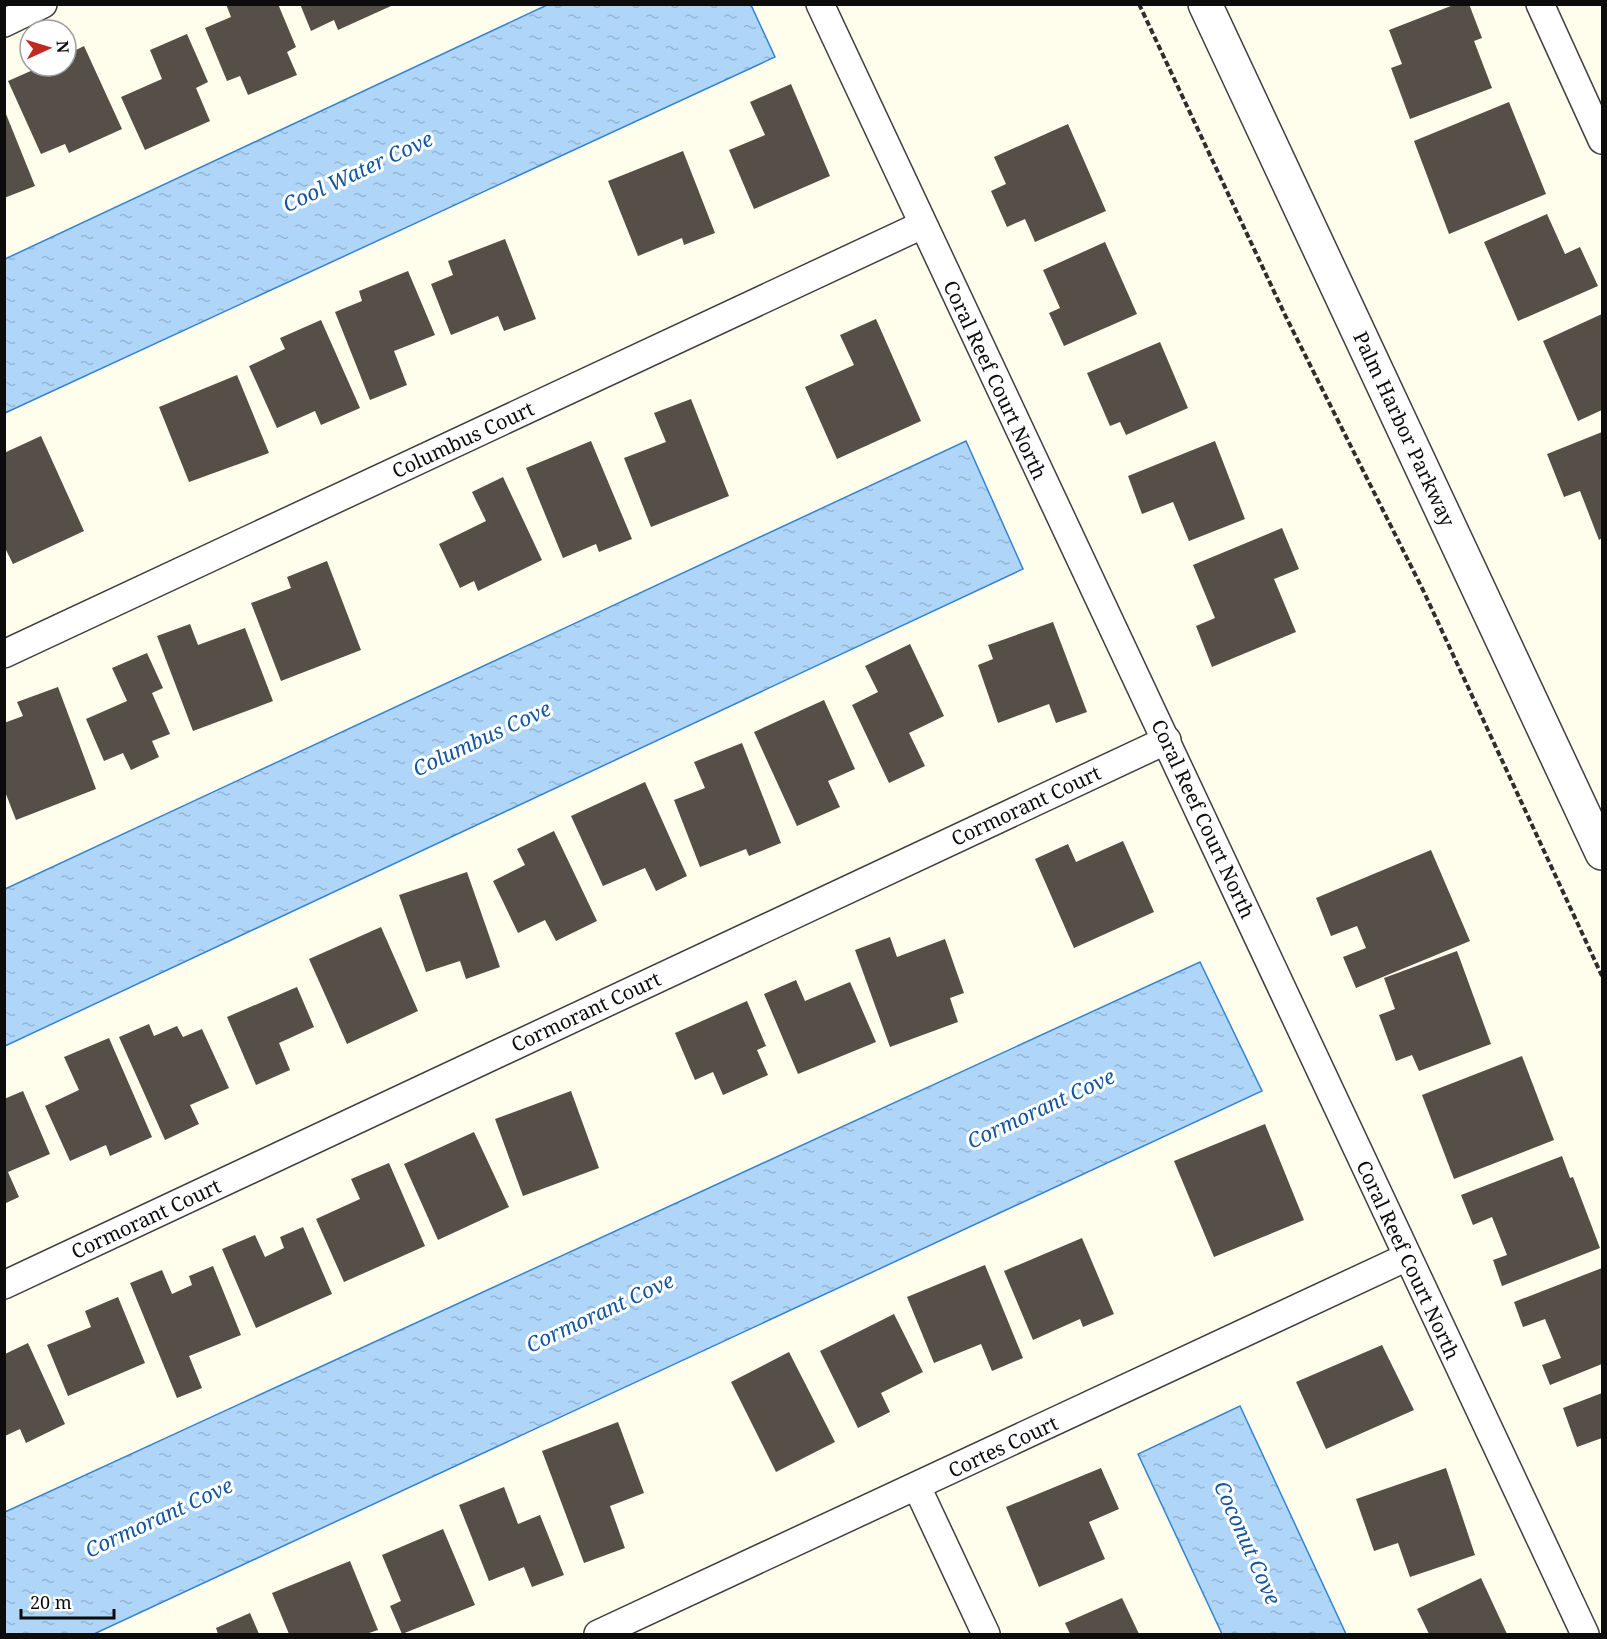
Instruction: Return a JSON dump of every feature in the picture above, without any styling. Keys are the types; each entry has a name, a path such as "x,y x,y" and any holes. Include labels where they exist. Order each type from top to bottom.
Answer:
{"street":[{"path":"4,23 43,4"},
{"name":"Coral Reef Court North","path":"820,4 1585,1635"},
{"name":"Palm Harbor Parkway","path":"1205,4 1602,853"},
{"path":"1540,4 1602,140"},
{"name":"Columbus Court","path":"4,654 922,225"},
{"name":"Cormorant Court","path":"4,1285 1167,740"},
{"name":"Cortes Court","path":"598,1635 1407,1257"},
{"path":"917,1487 986,1635"}],"path":[{"path":"1139,4 1286,317 1428,600 1602,976"}],"water":[{"name":"Cool Water Cove","path":"547,5 751,5 775,57 5,413 5,259"},
{"name":"Columbus Cove","path":"966,441 1023,569 5,1046 5,889"},
{"name":"Cormorant Cove","path":"1200,962 1262,1091 94,1634 5,1634 5,1512"},
{"name":"Coconut Cove","path":"1240,1406 1346,1634 1222,1634 1138,1454"}],"building":[{"path":"226,4 278,4 296,47 287,52 297,75 248,95 240,76 227,81 205,28 231,17"},
{"path":"300,4 390,4 391,6 338,30 334,20 311,31"},
{"path":"1456,4 1469,4 1482,38 1474,41 1492,88 1410,119 1391,68 1402,64 1389,30"},
{"path":"187,34 208,82 196,88 210,121 145,150 121,97 162,79 150,50"},
{"path":"84,46 122,129 69,153 65,144 41,154 8,81 18,77 78,78 78,49"},
{"path":"791,84 830,176 754,209 729,150 765,135 750,102"},
{"path":"1509,102 1546,194 1449,234 1414,141"},
{"path":"4,109 35,186 4,198"},
{"path":"1068,124 1106,211 1035,242 1025,219 1007,227 991,191 1006,184 994,157"},
{"path":"683,151 715,233 684,245 682,238 638,256 608,181"},
{"path":"1547,214 1565,254 1580,247 1598,286 1518,321 1484,242"},
{"path":"505,239 536,319 504,331 498,316 451,335 431,284 453,275 448,261"},
{"path":"1105,242 1137,314 1064,346 1049,313 1060,308 1043,270"},
{"path":"408,271 435,335 394,351 407,385 370,400 335,312 362,301 359,291"},
{"path":"1602,314 1602,410 1578,421 1543,341"},
{"path":"876,319 921,421 837,459 805,387 854,365 840,335"},
{"path":"321,320 360,408 321,425 315,411 277,428 249,366 285,349 280,338"},
{"path":"1160,342 1188,408 1126,435 1120,422 1110,426 1087,373"},
{"path":"237,375 269,453 189,482 159,407"},
{"path":"691,399 729,496 651,527 624,458 666,442 654,413"},
{"path":"1602,432 1602,538 1599,540 1580,491 1564,497 1547,454"},
{"path":"41,436 84,531 13,564 4,546 4,453"},
{"path":"591,441 632,539 599,552 596,544 563,558 526,468"},
{"path":"1215,441 1245,519 1189,541 1173,502 1142,514 1128,476"},
{"path":"503,477 542,560 478,591 474,581 460,588 439,544 486,521 472,492"},
{"path":"1282,528 1299,569 1274,579 1296,632 1212,667 1196,626 1215,618 1193,565"},
{"path":"327,561 361,650 281,681 251,603 291,588 287,577"},
{"path":"1053,622 1087,712 1056,723 1049,704 998,723 978,665 993,659 988,645"},
{"path":"190,624 198,645 245,628 273,701 193,731 157,636"},
{"path":"910,644 944,716 909,733 925,766 889,783 852,705 878,692 865,666"},
{"path":"147,653 163,688 152,693 170,734 152,741 159,757 131,770 123,753 104,761 86,719 127,701 112,668"},
{"path":"58,687 96,789 16,820 4,789 4,723 23,716 17,702"},
{"path":"824,700 855,769 828,781 840,807 797,826 754,732"},
{"path":"742,743 781,843 749,856 746,849 700,867 674,800 705,788 694,762"},
{"path":"645,782 687,876 656,891 645,868 603,886 571,816"},
{"path":"554,831 597,921 556,941 545,920 518,933 493,881 525,865 517,849"},
{"path":"1123,841 1154,912 1074,948 1035,859 1068,844 1076,862"},
{"path":"1431,850 1470,941 1356,988 1343,957 1366,948 1357,926 1331,936 1316,898"},
{"path":"467,872 500,967 466,979 460,961 426,972 399,895"},
{"path":"381,927 418,1011 347,1044 309,959"},
{"path":"890,937 897,957 945,939 964,993 950,998 958,1022 890,1047 855,950"},
{"path":"1457,951 1491,1044 1419,1071 1412,1055 1396,1061 1379,1015 1395,1009 1384,978"},
{"path":"796,980 805,1001 850,982 876,1042 798,1074 764,994"},
{"path":"297,987 314,1027 279,1043 290,1070 256,1085 227,1017"},
{"path":"747,1001 766,1046 757,1050 768,1075 723,1095 713,1072 695,1080 675,1033"},
{"path":"149,1024 154,1036 177,1026 183,1037 202,1029 229,1088 190,1105 199,1124 165,1140 119,1037"},
{"path":"109,1038 152,1137 110,1156 106,1145 70,1161 45,1106 79,1090 64,1057"},
{"path":"1522,1056 1554,1140 1454,1179 1422,1095"},
{"path":"23,1091 50,1154 8,1172 19,1197 4,1204 4,1099"},
{"path":"571,1091 599,1168 523,1196 495,1119"},
{"path":"1265,1124 1304,1220 1214,1257 1174,1161"},
{"path":"474,1132 509,1207 438,1240 404,1164"},
{"path":"1562,1156 1570,1178 1573,1177 1600,1248 1502,1286 1493,1260 1507,1255 1492,1217 1473,1225 1461,1195"},
{"path":"389,1163 425,1246 344,1282 316,1219 360,1199 351,1179"},
{"path":"303,1227 332,1294 256,1328 222,1249 255,1235 265,1257 284,1248 280,1237"},
{"path":"1082,1238 1114,1314 1083,1327 1080,1319 1033,1340 1004,1271"},
{"path":"985,1265 1023,1358 992,1371 981,1344 934,1363 907,1297"},
{"path":"213,1266 241,1335 189,1356 202,1388 177,1398 130,1283 162,1270 172,1294 192,1285 189,1276"},
{"path":"1602,1268 1602,1364 1550,1385 1542,1365 1561,1358 1545,1319 1523,1327 1514,1302"},
{"path":"118,1297 145,1363 68,1396 47,1345 91,1327 85,1311"},
{"path":"894,1314 923,1372 881,1393 890,1412 858,1428 820,1351"},
{"path":"28,1343 65,1424 26,1443 20,1429 5,1436 5,1354"},
{"path":"1382,1345 1414,1410 1326,1449 1296,1382"},
{"path":"789,1352 835,1442 776,1472 731,1382"},
{"path":"1602,1393 1602,1438 1577,1447 1563,1408"},
{"path":"618,1422 644,1493 610,1506 625,1548 584,1563 542,1451"},
{"path":"1101,1468 1119,1509 1089,1522 1105,1559 1039,1587 1006,1507"},
{"path":"1446,1468 1475,1555 1410,1577 1398,1543 1374,1551 1356,1499"},
{"path":"504,1487 518,1524 540,1515 564,1575 532,1587 524,1567 489,1581 459,1505"},
{"path":"443,1529 475,1605 402,1634 390,1606 401,1601 382,1555"},
{"path":"350,1561 378,1630 366,1634 289,1634 272,1593"},
{"path":"1481,1578 1507,1634 1429,1634 1417,1609"},
{"path":"1122,1598 1139,1634 1070,1634 1065,1623"},
{"path":"250,1613 259,1634 218,1634 216,1628"}]}
